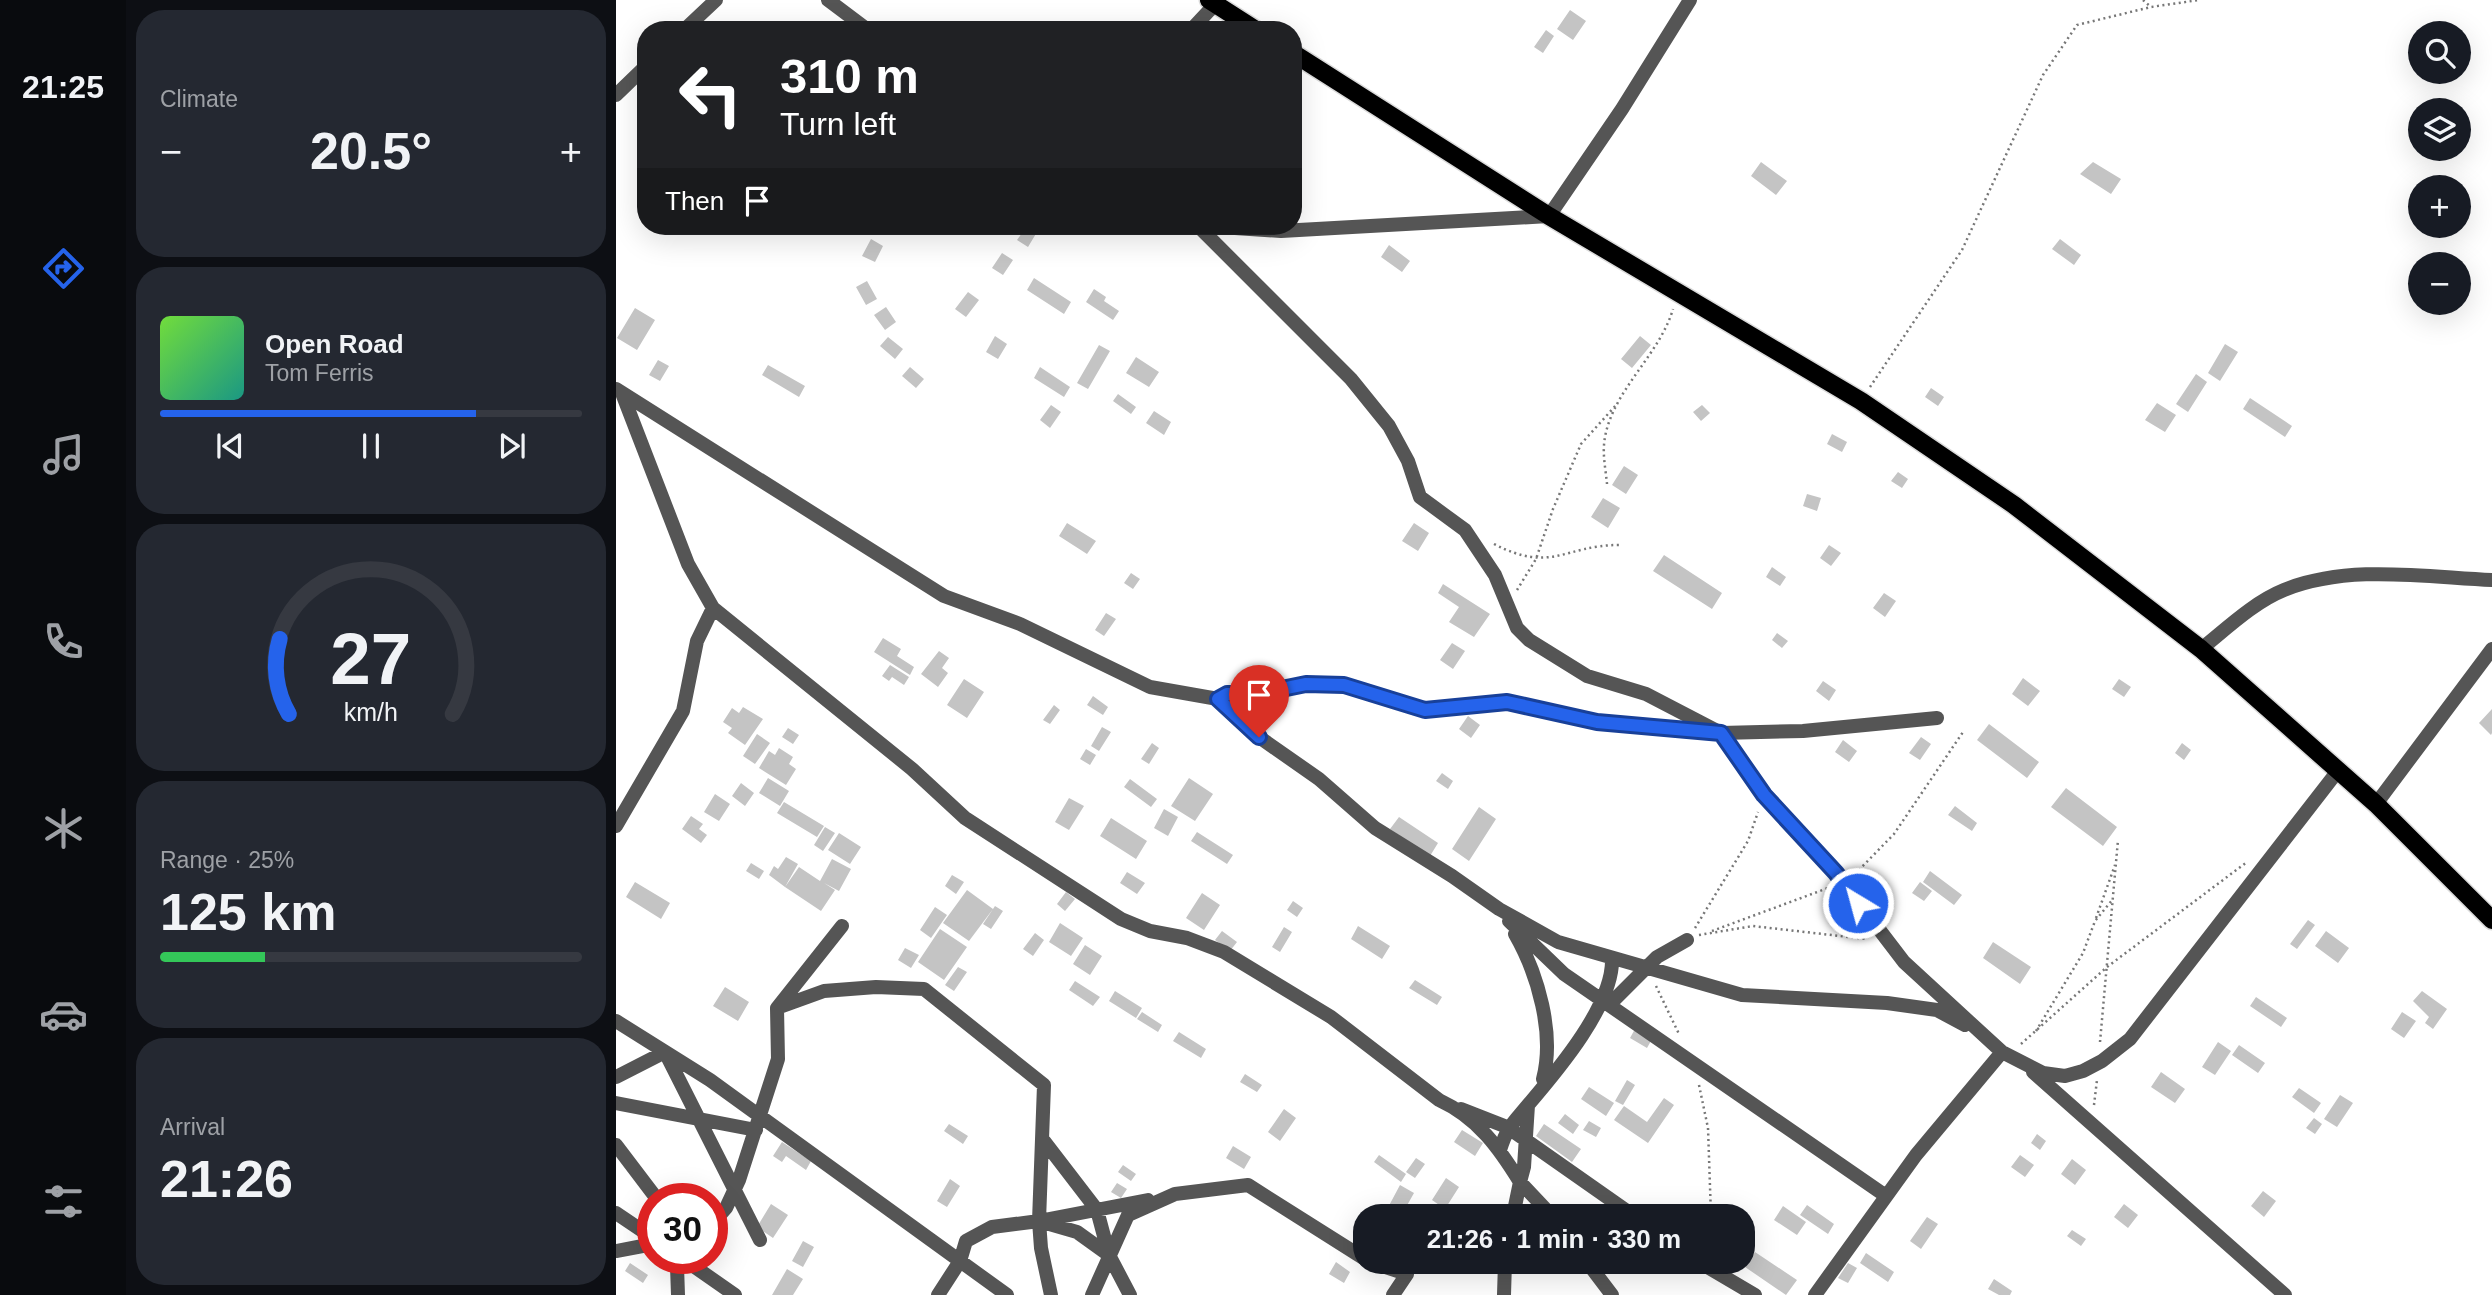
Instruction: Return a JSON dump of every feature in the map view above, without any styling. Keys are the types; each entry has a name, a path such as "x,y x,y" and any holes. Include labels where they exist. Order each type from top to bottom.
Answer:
{"main road":[{"path":"1214,1 1243,21"},
{"path":"1302,59 1549,216 1861,401 2014,505 2201,649 2376,804 2492,920"}],"street":[{"path":"694,21 716,0"},
{"path":"828,0 856,21"},
{"path":"1302,230 1549,216 1622,109 1690,0"},
{"path":"1198,21 1214,1"},
{"path":"616,95 637,75"},
{"path":"1207,235 1351,380 1390,426 1408,461 1420,496 1465,530 1495,575 1517,628 1529,640 1587,676 1646,694 1721,733 1764,795 1843,883 1904,962 1973,1027 2003,1052 2024,1064 2043,1073 2065,1076 2098,1063 2130,1039 2337,772"},
{"path":"619,391 688,564 713,608 912,769 965,818 1121,919 1150,931 1187,938 1224,952 1331,1017 1430,1094 1456,1108 1507,1127 1617,1204"},
{"path":"619,391 944,596 1020,624 1150,687 1218,699 1259,737 1319,779 1374,828 1452,876 1499,909 1558,942 1755,998 1859,1000 1937,1010 1973,1027"},
{"path":"2201,649 2283,590 2325,578 2379,575 2492,580"},
{"path":"616,826 668,741 683,711 690,689 697,641 713,608"},
{"path":"2376,804 2492,649"},
{"path":"1218,699 1227,694 1257,694 1306,684 1344,685 1425,710 1507,702 1597,722 1721,733 1803,731 1937,718"},
{"path":"1499,909 1542,956 1886,1196"},
{"path":"1499,909 1517,936 1527,959 1546,1027 1547,1062 1541,1086"},
{"path":"728,1204 778,1059 777,1008 842,926"},
{"path":"1500,1150 1507,1127 1528,1105 1606,1003 1657,957 1686,940"},
{"path":"1606,1003 1612,958"},
{"path":"777,1008 824,991 876,987 924,989 1044,1086 1040,1221 1041,1248 1051,1295"},
{"path":"616,1021 665,1052 758,1123 1007,1295"},
{"path":"616,1077 665,1052"},
{"path":"665,1052 760,1240"},
{"path":"1815,1295 1916,1155 2003,1052"},
{"path":"2024,1064 2285,1295"},
{"path":"616,1103 698,1119 758,1123"},
{"path":"1515,1204 1524,1167 1528,1105"},
{"path":"1456,1108 1490,1136 1502,1158 1541,1204"},
{"path":"1044,1141 1097,1210 1109,1255 1130,1295"},
{"path":"616,1145 645,1183"},
{"path":"938,1295 960,1261 966,1241 992,1227 1040,1221 1175,1194 1248,1185 1353,1251"},
{"path":"1092,1295 1128,1215 1175,1194"},
{"path":"616,1213 637,1227"},
{"path":"1040,1221 1077,1232 1109,1255"},
{"path":"616,1251 637,1247"},
{"path":"677,1274 678,1295"},
{"path":"705,1274 735,1295"},
{"path":"1393,1295 1407,1274"},
{"path":"1504,1274 1504,1295"},
{"path":"1596,1274 1612,1295"},
{"path":"1719,1274 1755,1295"}],"path":[{"path":"2143,0 2151,7"},
{"path":"1861,401 1962,250 2043,75 2077,25 2151,7 2199,0"},
{"path":"1510,611 1518,589 1536,559 1553,509 1581,444 1617,404 1667,329 1678,292"},
{"path":"1607,484 1604,444 1617,404"},
{"path":"1490,542 1536,559 1555,559 1596,545 1619,545"},
{"path":"1686,940 1843,883 1868,863 1894,834 1963,732"},
{"path":"1686,940 1748,841 1764,795"},
{"path":"2091,1123 2118,839"},
{"path":"2003,1052 2026,1042 2107,967 2257,857"},
{"path":"2035,1034 2082,953 2116,862"},
{"path":"2095,921 2113,899"},
{"path":"1712,931 1753,926 1872,940"},
{"path":"1646,968 1680,1035"},
{"path":"1694,1063 1707,1128 1710,1204"}],"building":[{"path":"1570,10 1586,21 1573,40 1557,29"},
{"path":"1546,30 1554,36 1543,53 1534,47"},
{"path":"1761,162 1787,181 1776,195 1751,176"},
{"path":"2093,162 2121,179 2111,194 2080,174"},
{"path":"1021,235 1035,235 1028,247 1017,240"},
{"path":"871,239 883,246 875,262 862,256"},
{"path":"2060,239 2081,255 2074,265 2052,249"},
{"path":"1389,245 1410,261 1402,272 1381,257"},
{"path":"1002,253 1013,260 1003,275 992,268"},
{"path":"1034,278 1071,302 1064,314 1027,290"},
{"path":"867,281 877,299 866,305 856,287"},
{"path":"1094,289 1106,297 1104,301 1119,311 1113,320 1086,302"},
{"path":"968,292 979,300 966,317 955,309"},
{"path":"886,307 896,322 885,330 874,315"},
{"path":"635,308 655,320 637,350 617,338"},
{"path":"995,336 1007,344 998,359 986,352"},
{"path":"1640,336 1651,345 1632,368 1621,359"},
{"path":"888,337 903,349 895,359 880,346"},
{"path":"2225,344 2238,352 2220,381 2208,373"},
{"path":"1099,345 1110,351 1088,389 1077,383"},
{"path":"1136,357 1159,372 1149,387 1126,373"},
{"path":"658,360 669,366 660,381 649,375"},
{"path":"768,365 805,386 799,397 762,375"},
{"path":"910,367 924,379 916,388 902,376"},
{"path":"1040,367 1070,387 1064,397 1034,378"},
{"path":"2196,374 2207,382 2188,412 2176,404"},
{"path":"1931,388 1944,397 1938,406 1925,397"},
{"path":"1118,394 1136,407 1131,414 1113,401"},
{"path":"2250,398 2292,426 2285,437 2243,409"},
{"path":"2157,403 2176,415 2165,432 2145,420"},
{"path":"1051,405 1061,412 1050,428 1040,420"},
{"path":"1702,405 1710,413 1701,421 1693,412"},
{"path":"1154,411 1171,422 1164,435 1146,423"},
{"path":"1832,434 1847,442 1842,452 1827,444"},
{"path":"1624,466 1638,475 1626,494 1612,485"},
{"path":"1898,472 1908,479 1902,488 1891,481"},
{"path":"1807,494 1821,498 1817,511 1803,506"},
{"path":"1603,498 1620,508 1608,528 1591,517"},
{"path":"1067,523 1096,541 1087,554 1059,536"},
{"path":"1414,523 1429,533 1418,551 1402,541"},
{"path":"1829,545 1841,553 1831,566 1820,558"},
{"path":"1664,555 1722,593 1712,609 1653,571"},
{"path":"1772,567 1786,577 1780,586 1766,577"},
{"path":"1131,573 1140,579 1133,589 1124,583"},
{"path":"1443,584 1490,614 1474,637 1449,622 1459,607 1438,593"},
{"path":"1884,593 1896,601 1885,617 1873,608"},
{"path":"1106,613 1116,619 1104,636 1095,630"},
{"path":"1777,633 1788,641 1782,648 1772,640"},
{"path":"883,638 901,649 897,656 914,667 910,675 874,652"},
{"path":"1452,643 1465,651 1453,669 1440,660"},
{"path":"939,651 949,658 942,668 948,673 938,687 921,674"},
{"path":"890,665 909,677 904,685 892,677 889,681 882,676"},
{"path":"2023,678 2040,691 2028,706 2012,694"},
{"path":"964,679 984,692 967,718 947,705"},
{"path":"2119,679 2131,687 2124,697 2112,689"},
{"path":"1823,681 1836,690 1829,701 1816,691"},
{"path":"1093,696 1108,707 1103,715 1087,705"},
{"path":"1054,705 1060,710 1050,724 1043,720"},
{"path":"743,707 763,719 745,745 728,733 732,728 723,722 732,708 739,713"},
{"path":"2492,709 2492,733 2491,735 2479,723"},
{"path":"1468,716 1480,725 1471,738 1459,729"},
{"path":"1989,724 2039,762 2027,778 1977,740"},
{"path":"1102,727 1111,732 1099,751 1091,746"},
{"path":"788,728 799,735 793,744 782,737"},
{"path":"757,734 770,743 755,764 743,756"},
{"path":"1921,737 1931,744 1920,760 1909,753"},
{"path":"1843,740 1857,751 1849,762 1835,752"},
{"path":"1152,743 1159,748 1149,764 1141,759"},
{"path":"2182,743 2191,750 2184,760 2175,753"},
{"path":"779,748 793,757 789,764 796,769 786,785 759,768 769,751 775,755"},
{"path":"1086,749 1096,755 1090,765 1080,759"},
{"path":"1442,773 1453,781 1448,789 1436,781"},
{"path":"768,778 789,791 780,806 759,793"},
{"path":"1189,778 1213,794 1195,821 1171,806"},
{"path":"1130,779 1157,799 1151,807 1124,787"},
{"path":"741,783 754,793 745,806 732,796"},
{"path":"2066,788 2117,827 2103,846 2051,807"},
{"path":"715,794 730,804 719,821 704,812"},
{"path":"1069,798 1084,806 1069,830 1055,822"},
{"path":"784,802 824,826 817,837 777,813"},
{"path":"1955,806 1977,823 1972,831 1948,815"},
{"path":"1479,807 1496,819 1469,861 1452,849"},
{"path":"1164,809 1178,817 1168,836 1154,828"},
{"path":"691,816 703,824 699,829 707,835 701,843 682,829"},
{"path":"1399,817 1438,843 1430,856 1390,829"},
{"path":"1111,818 1147,841 1136,859 1100,836"},
{"path":"825,827 835,833 823,851 814,845"},
{"path":"1197,832 1233,855 1227,864 1191,841"},
{"path":"839,833 861,847 850,864 828,850"},
{"path":"786,857 798,864 785,887 769,875 774,866 778,869"},
{"path":"832,859 851,869 839,891 824,883 835,890 821,911 785,887 799,867 820,881"},
{"path":"751,863 764,871 759,879 746,871"},
{"path":"1930,871 1962,895 1954,905 1923,882"},
{"path":"1127,872 1145,883 1137,894 1120,883"},
{"path":"952,875 964,882 956,894 945,886"},
{"path":"635,882 670,903 661,919 626,897"},
{"path":"1920,882 1932,891 1924,901 1912,893"},
{"path":"967,890 993,909 969,941 943,923"},
{"path":"1066,892 1075,899 1065,911 1057,904"},
{"path":"1202,893 1220,905 1204,930 1186,918"},
{"path":"1293,901 1303,908 1297,917 1287,910"},
{"path":"995,906 1003,911 991,929 983,924"},
{"path":"935,907 947,915 931,938 920,930"},
{"path":"2308,920 2315,925 2297,949 2290,944"},
{"path":"1060,923 1083,938 1071,956 1049,942"},
{"path":"1358,926 1390,946 1382,959 1351,939"},
{"path":"1284,927 1292,932 1280,952 1272,947"},
{"path":"940,929 967,947 944,980 918,962"},
{"path":"1222,931 1237,942 1230,951 1215,940"},
{"path":"2326,931 2349,948 2338,963 2315,946"},
{"path":"1035,933 1044,940 1033,956 1023,949"},
{"path":"1993,942 2031,967 2020,984 1983,958"},
{"path":"1085,945 1102,956 1090,975 1073,964"},
{"path":"905,948 919,955 911,968 898,960"},
{"path":"958,967 967,972 954,991 945,985"},
{"path":"1415,980 1442,997 1437,1005 1409,988"},
{"path":"1075,981 1100,997 1093,1006 1069,990"},
{"path":"725,987 749,1002 738,1021 713,1006"},
{"path":"1115,991 1142,1008 1136,1018 1109,1001"},
{"path":"2422,991 2447,1009 2433,1029 2425,1023 2429,1017 2413,1001"},
{"path":"2256,997 2287,1018 2281,1027 2250,1006"},
{"path":"1142,1012 1162,1025 1158,1032 1137,1019"},
{"path":"2402,1012 2416,1021 2404,1038 2391,1029"},
{"path":"1635,1029 1652,1039 1647,1048 1630,1038"},
{"path":"1179,1032 1206,1049 1201,1058 1173,1041"},
{"path":"2218,1042 2231,1051 2215,1075 2202,1067"},
{"path":"2239,1045 2265,1063 2258,1073 2232,1055"},
{"path":"2161,1072 2185,1089 2175,1103 2151,1087"},
{"path":"1245,1074 1262,1085 1257,1092 1240,1082"},
{"path":"1627,1080 1635,1085 1623,1105 1615,1101"},
{"path":"1589,1087 1614,1103 1606,1116 1581,1099"},
{"path":"2299,1088 2321,1103 2314,1113 2292,1097"},
{"path":"2340,1095 2353,1103 2337,1127 2324,1119"},
{"path":"1664,1098 1674,1105 1648,1143 1614,1120 1624,1106 1647,1122"},
{"path":"1284,1109 1296,1118 1280,1141 1268,1132"},
{"path":"1565,1114 1579,1125 1573,1134 1558,1123"},
{"path":"2314,1118 2322,1124 2315,1134 2306,1128"},
{"path":"1589,1121 1601,1128 1596,1137 1583,1130"},
{"path":"949,1124 968,1136 963,1144 944,1131"},
{"path":"1544,1124 1581,1149 1572,1162 1536,1136"},
{"path":"1462,1130 1483,1143 1475,1156 1454,1142"},
{"path":"2037,1134 2046,1141 2040,1150 2031,1143"},
{"path":"782,1142 811,1161 806,1170 786,1156 782,1162 773,1156"},
{"path":"1233,1146 1251,1157 1244,1169 1226,1158"},
{"path":"1379,1155 1406,1174 1401,1182 1374,1162"},
{"path":"2020,1155 2034,1165 2025,1177 2011,1167"},
{"path":"1416,1158 1425,1164 1415,1178 1406,1172"},
{"path":"2072,1159 2086,1170 2075,1185 2061,1174"},
{"path":"1123,1165 1136,1174 1131,1181 1118,1172"},
{"path":"1446,1178 1459,1187 1448,1204 1438,1204 1432,1200"},
{"path":"950,1179 960,1186 947,1207 937,1201"},
{"path":"1117,1183 1127,1189 1121,1198 1111,1192"},
{"path":"1400,1185 1414,1193 1408,1204 1390,1204"},
{"path":"2263,1191 2276,1201 2264,1217 2251,1206"},
{"path":"771,1204 788,1215 773,1238 757,1227"},
{"path":"2124,1204 2138,1215 2128,1228 2114,1217"},
{"path":"1807,1205 1834,1224 1828,1234 1800,1215"},
{"path":"1783,1206 1806,1222 1797,1235 1774,1220"},
{"path":"1927,1217 1938,1224 1921,1249 1910,1241"},
{"path":"2072,1230 2086,1239 2081,1246 2067,1236"},
{"path":"803,1241 814,1247 803,1267 792,1261"},
{"path":"1755,1252 1797,1280 1786,1295 1755,1274"},
{"path":"1866,1253 1894,1272 1888,1282 1860,1263"},
{"path":"1336,1262 1350,1272 1344,1283 1329,1274"},
{"path":"630,1263 637,1268 637,1274 648,1275 643,1283 625,1271"},
{"path":"1848,1263 1857,1268 1848,1283 1838,1278"},
{"path":"787,1269 803,1279 793,1295 772,1295"},
{"path":"1994,1279 2012,1291 2010,1295 1999,1295 1988,1289"}],"route":[{"path":"1259,737 1218,699 1227,694 1257,694 1306,684 1344,685 1425,710 1507,702 1597,722 1721,733 1764,795 1836,873 1858,903"}]}
